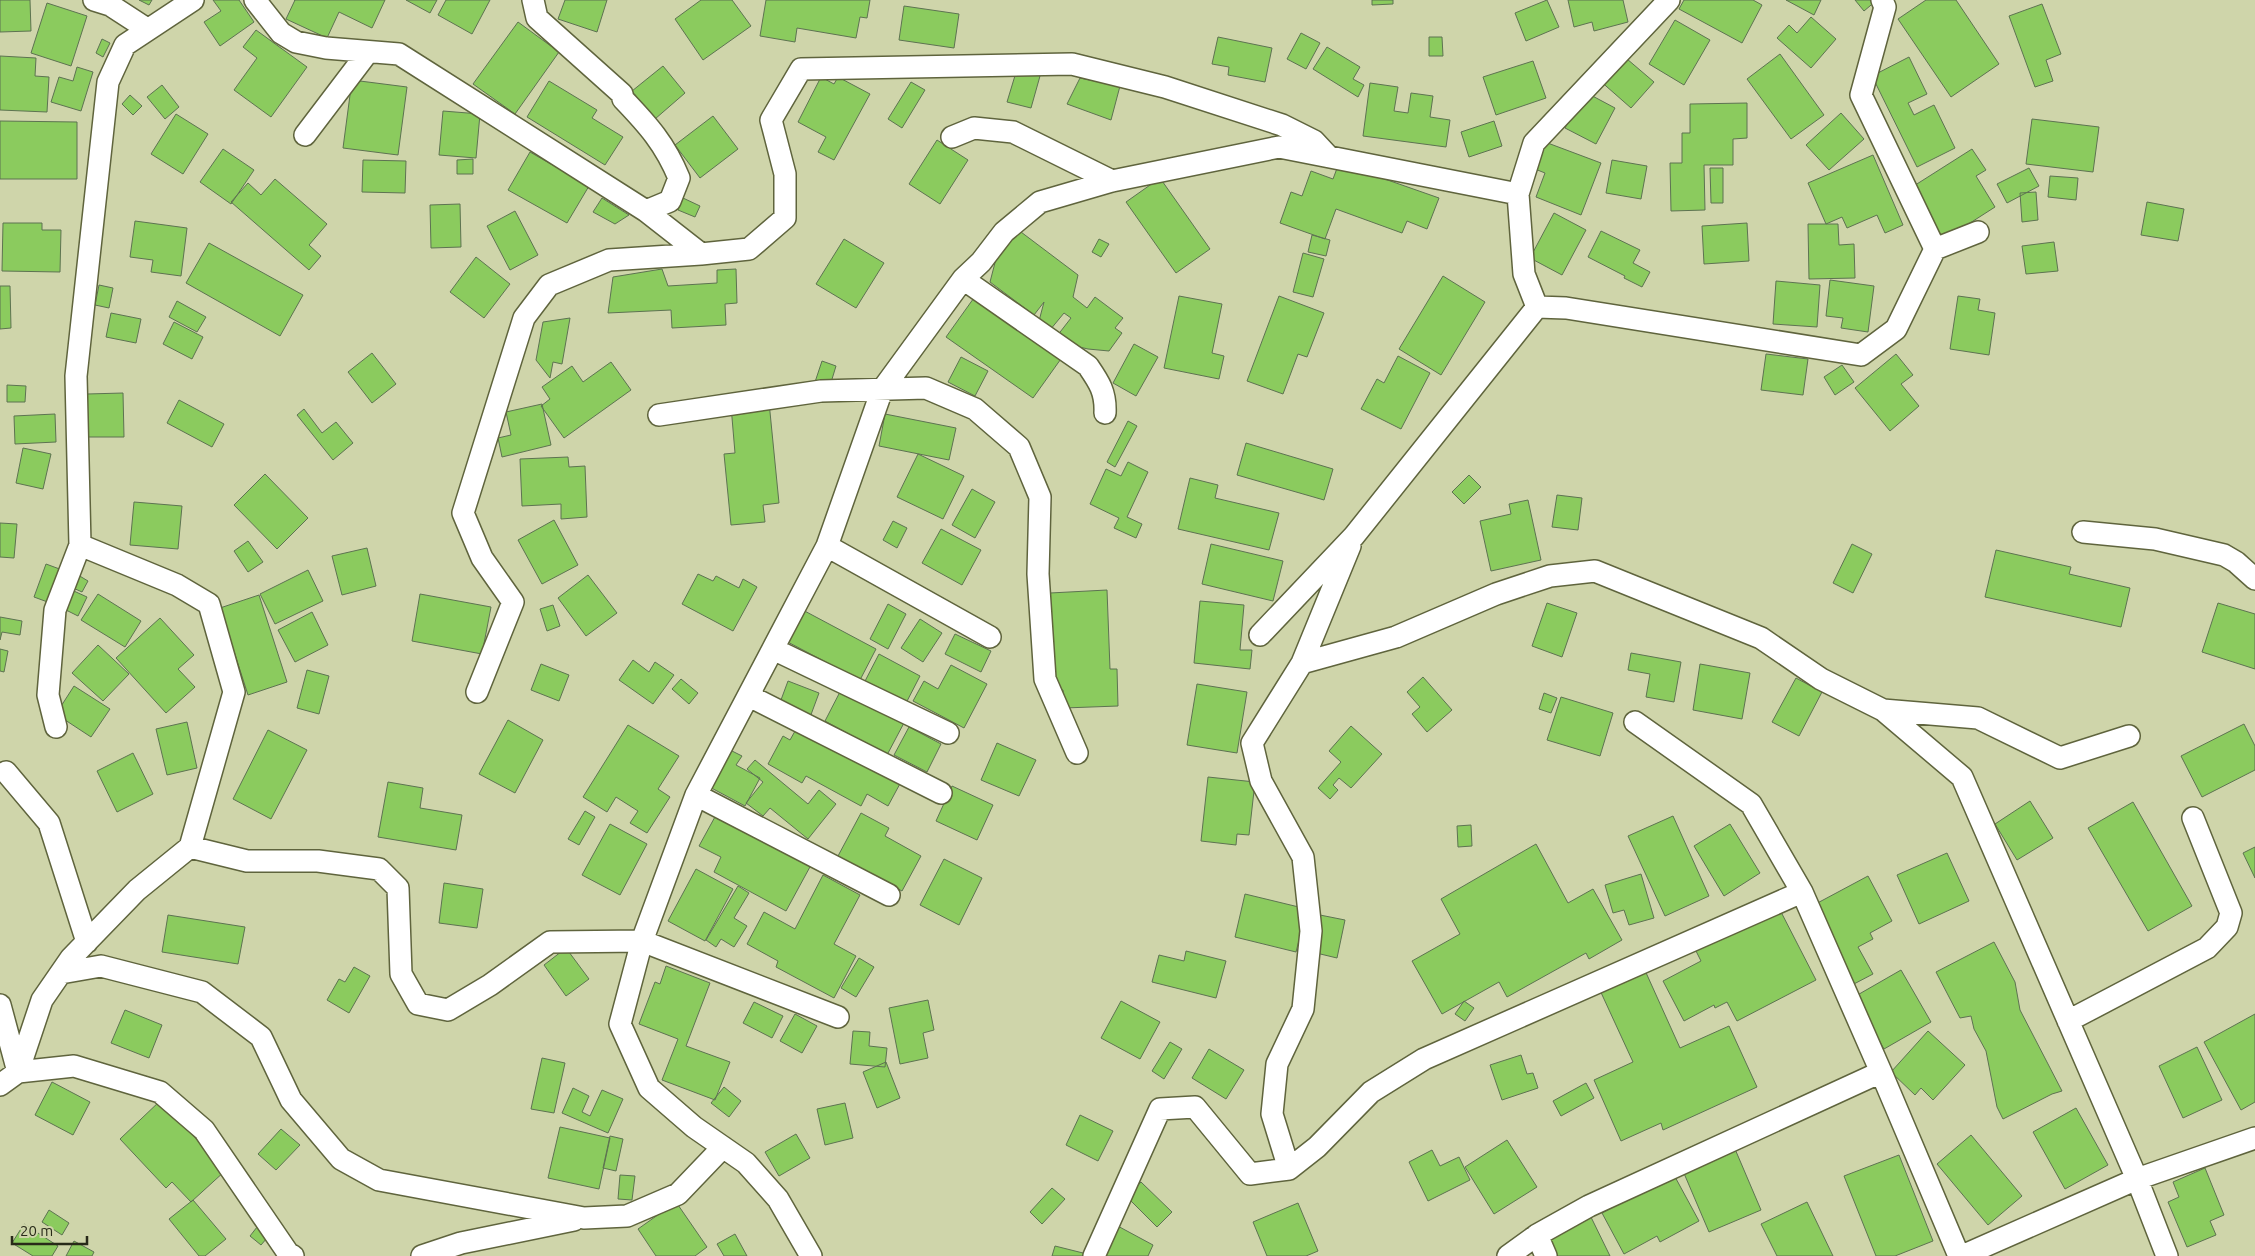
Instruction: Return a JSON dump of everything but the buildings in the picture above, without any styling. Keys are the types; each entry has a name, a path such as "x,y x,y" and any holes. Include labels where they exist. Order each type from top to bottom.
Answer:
{"street":[{"path":"94,0 110,5 147,29"},
{"path":"56,727 48,695 54,610 80,545 76,376 108,82 125,45 193,0"},
{"path":"255,0 281,33 296,42 368,52 398,54 646,212 701,254"},
{"path":"533,0 537,18 622,94 623,99 654,131 673,164 679,178 670,201 646,212"},
{"path":"1536,307 1524,274 1518,194 1534,143 1669,0"},
{"path":"1882,0 1885,7 1861,95 1935,249"},
{"path":"305,135 368,52"},
{"path":"477,692 513,602 482,558 463,513 524,318 549,285 609,260 749,249 785,218 785,174 771,120 801,69 1072,64 1165,87 1282,125 1314,141 1328,156"},
{"path":"952,137 974,128 1013,132 1112,181"},
{"path":"810,1256 778,1199 746,1163 694,1127 649,1088 620,1024 642,941 696,795 827,546 882,390 963,279 982,262 1004,232 1040,202 1112,181 1279,147 1518,194"},
{"path":"1536,307 1566,308 1861,355 1896,329 1935,249 1978,232"},
{"path":"963,279 1088,366 1102,385 1106,399 1105,413"},
{"path":"1260,635 1354,536 1536,307"},
{"path":"659,415 821,391 926,388 975,409 1019,447 1040,497 1038,574 1045,679 1077,753"},
{"path":"2083,532 2155,539 2224,555 2236,562 2255,579"},
{"path":"1288,1169 1272,1114 1277,1064 1303,1009 1311,931 1303,857 1261,781 1252,743 1302,663 1354,536"},
{"path":"18,1072 42,1000 71,958 137,890 190,847 234,692 208,604 177,585 80,545"},
{"path":"827,546 990,638"},
{"path":"1302,663 1396,637 1496,594 1550,576 1595,571 1761,638 1821,680 1883,710 1962,777 2138,1180 2167,1256"},
{"path":"773,649 948,732"},
{"path":"749,696 941,793"},
{"path":"1883,710 1978,718 2060,758 2129,736"},
{"path":"1635,722 1751,804 1802,892 1961,1256 2138,1180 2255,1138"},
{"path":"6,772 49,823 87,942"},
{"path":"696,795 889,895"},
{"path":"2068,1021 2207,948 2228,927 2231,913 2193,818"},
{"path":"190,847 247,861 318,861 379,869 398,888 401,974 418,1004 448,1010 474,995 550,942 642,941 838,1018"},
{"path":"1094,1256 1160,1109 1194,1107 1250,1174 1288,1169 1317,1147 1371,1092 1424,1058 1802,892"},
{"path":"61,973 101,966 202,992 261,1037 291,1100 341,1158 379,1180 584,1218"},
{"path":"0,1005 18,1072"},
{"path":"0,1085 18,1072 74,1066 160,1092 204,1130 288,1253 293,1256"},
{"path":"1508,1256 1537,1235 1589,1206 1881,1072"},
{"path":"422,1256 461,1243 584,1218 627,1216 678,1194 723,1147"},
{"path":"1537,1235 1546,1256"},
{"path":"461,1243 482,1256"}]}
